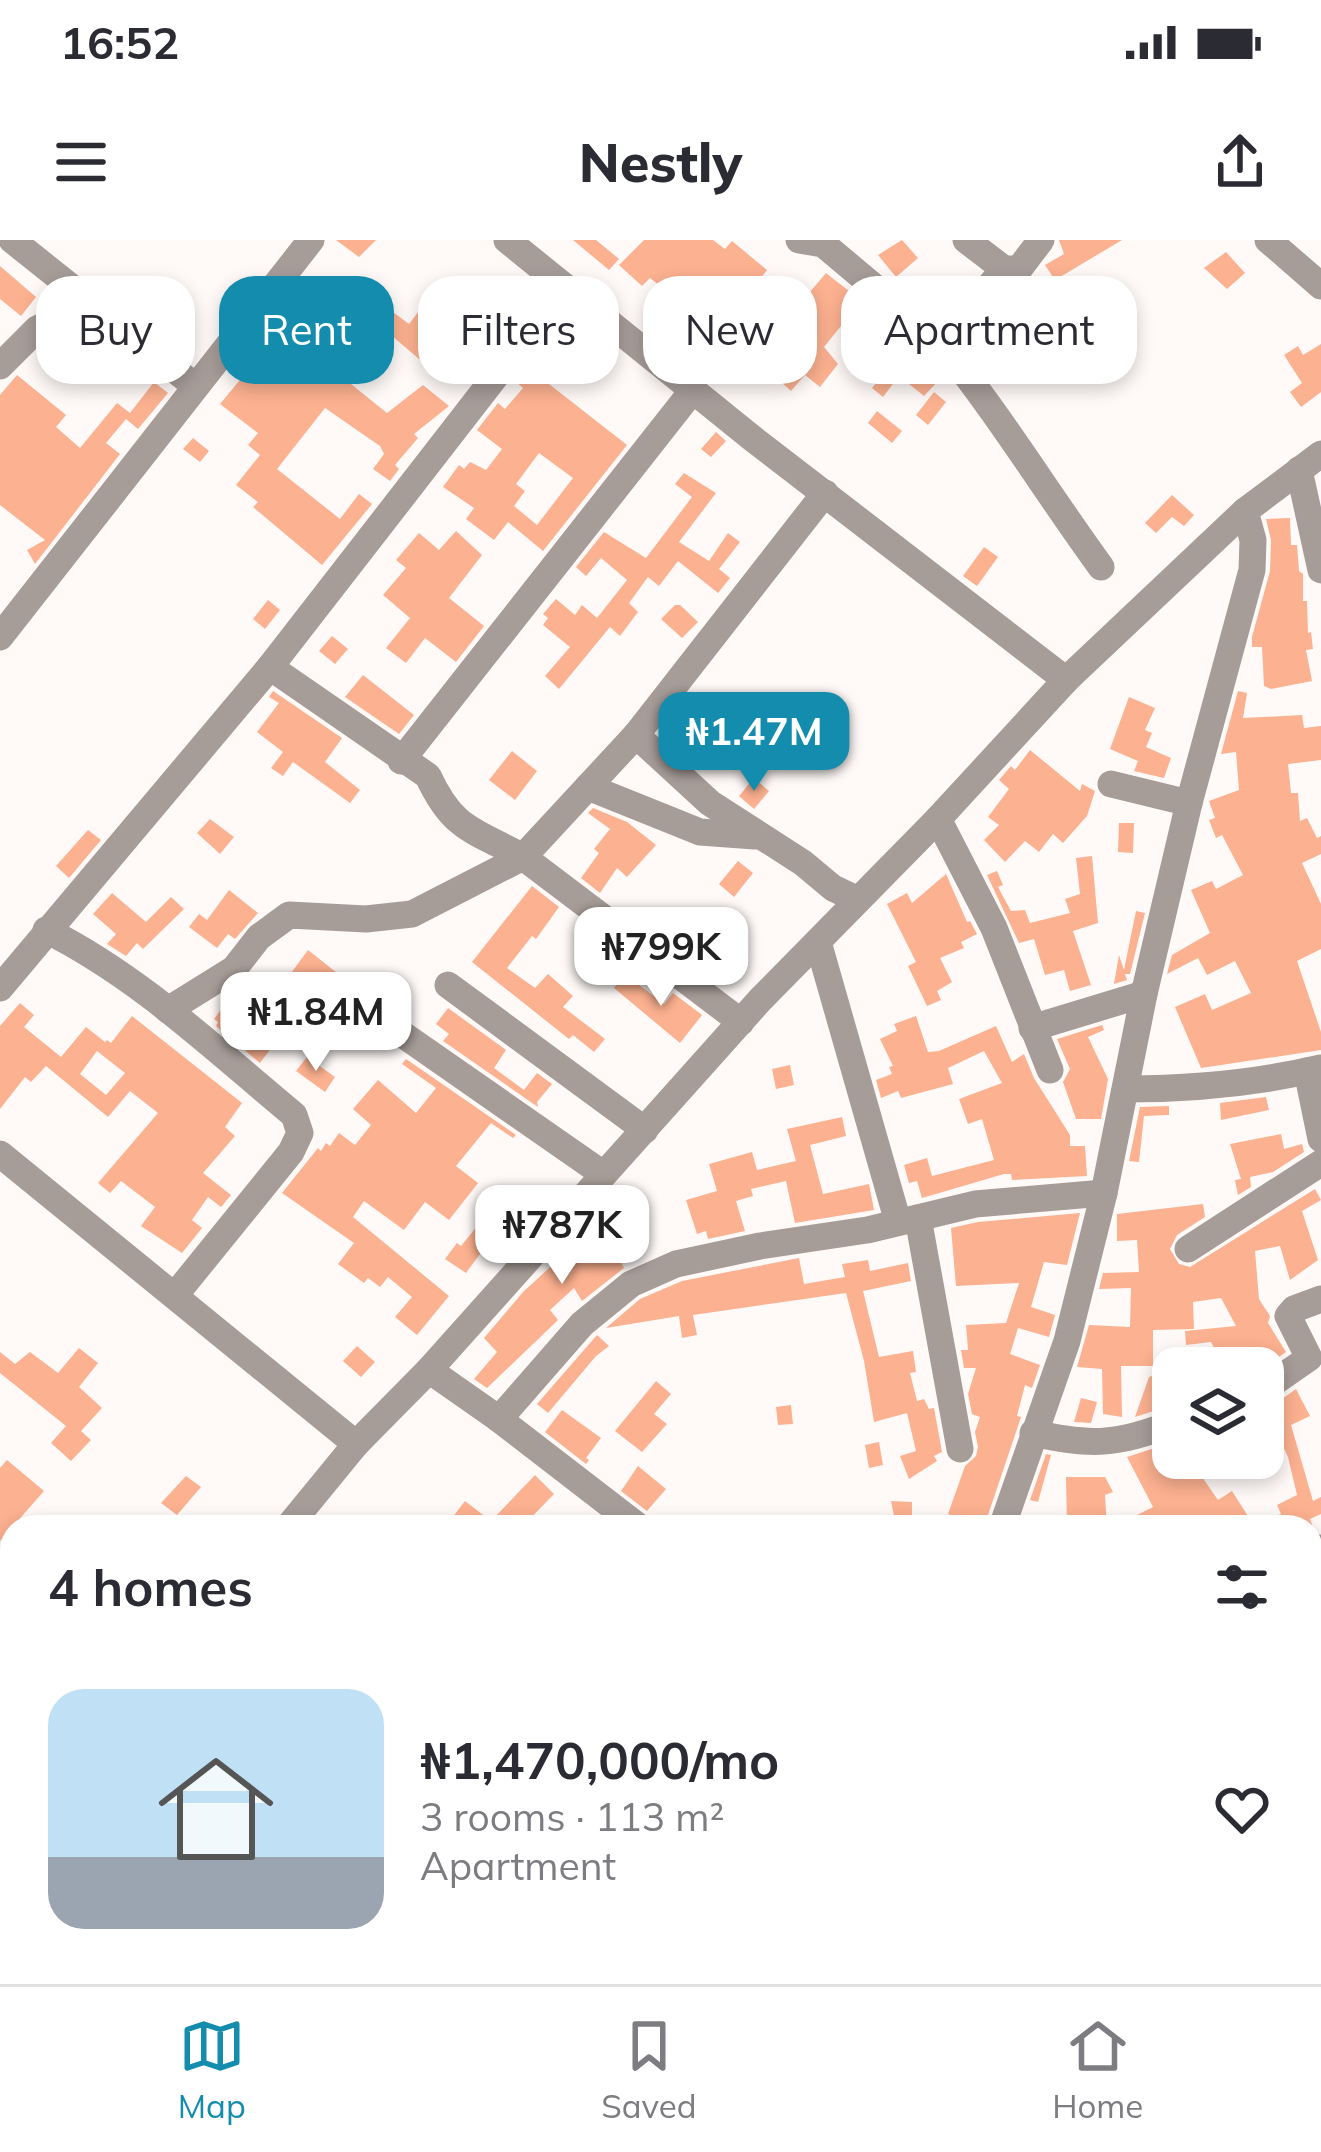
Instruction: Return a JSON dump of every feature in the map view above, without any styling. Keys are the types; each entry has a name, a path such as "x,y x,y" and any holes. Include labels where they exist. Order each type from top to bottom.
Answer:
{"street":[{"path":"12,240 57,276"},
{"path":"0,637 311,240"},
{"path":"507,240 551,276"},
{"path":"799,240 823,244 861,276"},
{"path":"966,240 1004,268 1019,268 1041,240"},
{"path":"1268,240 1321,286"},
{"path":"997,276 1004,268"},
{"path":"0,366 36,330"},
{"path":"619,330 1066,680"},
{"path":"0,988 270,667 490,384"},
{"path":"974,384 1101,567"},
{"path":"401,761 693,390"},
{"path":"298,1515 356,1444 429,1370 741,1022 1066,680 1245,512 1310,462"},
{"path":"1310,462 1321,570"},
{"path":"168,1010 233,969 260,937 289,915 366,919 412,914 524,857 636,735 825,493"},
{"path":"1006,1515 1067,1341 1104,1193 1189,803 1252,570 1253,540 1245,512"},
{"path":"270,667 428,776 440,802 471,833 485,835 524,857 741,1022"},
{"path":"636,735 710,802 803,863 833,889 856,899"},
{"path":"1112,784 1189,803"},
{"path":"588,787 700,832 759,836"},
{"path":"938,818 994,928 1050,1070"},
{"path":"46,930 93,954 294,1115 300,1133 291,1152 176,1294"},
{"path":"818,942 908,1220 960,1449"},
{"path":"448,985 645,1130"},
{"path":"1032,1028 1144,994"},
{"path":"402,1034 603,1174"},
{"path":"1126,1089 1260,1081 1314,1069 1321,1139"},
{"path":"0,1154 356,1444"},
{"path":"1188,1249 1321,1163"},
{"path":"499,1419 582,1324 631,1284 676,1264 975,1204 1104,1193"},
{"path":"1284,1375 1309,1358 1288,1316 1321,1299"},
{"path":"429,1370 623,1515"},
{"path":"1033,1432 1079,1444 1107,1444 1152,1430"}],"building":[{"path":"336,240 376,240 359,257"},
{"path":"573,240 596,240 619,259 609,270"},
{"path":"644,240 713,240 725,249 732,241 767,270 762,276 643,276 642,286 619,265"},
{"path":"902,240 918,258 895,276 878,255"},
{"path":"1059,240 1122,240 1062,276 1052,276 1045,265 1064,254"},
{"path":"1226,252 1245,273 1227,289 1204,268"},
{"path":"0,266 36,297 21,316 0,299"},
{"path":"826,273 841,285 841,326 824,347 838,364 820,387 816,384 817,284"},
{"path":"418,312 418,358 394,338 394,313 409,324"},
{"path":"1321,344 1321,392 1301,407 1290,392 1302,383 1284,355 1298,346 1303,355"},
{"path":"17,375 66,415 56,427 80,448 117,403 130,413 152,384 168,393 138,429 126,419 106,443 120,454 35,564 27,550 45,540 0,505 0,395"},
{"path":"237,384 351,384 387,413 423,385 449,406 414,434 418,438 395,465 399,469 390,481 373,469 384,454 380,446 325,408 277,469 340,519 359,494 372,504 322,565 253,507 258,502 236,485 260,455 248,445 258,433 220,404"},
{"path":"518,384 549,384 627,445 543,551 508,522 494,540 466,519 474,508 443,487 459,465 464,469 470,462 486,470 502,449 477,430 498,403 505,409 523,388","holes":["539,453 573,478 537,525 514,506 525,491 516,484"]},
{"path":"875,384 893,384 883,397 872,388"},
{"path":"909,384 935,384 924,396"},
{"path":"934,392 946,402 928,425 916,415"},
{"path":"877,411 902,431 892,443 868,423"},
{"path":"716,432 726,441 711,457 701,449"},
{"path":"193,438 209,451 200,462 183,449"},
{"path":"684,473 716,493 679,542 709,561 728,533 740,542 719,569 730,578 718,593 678,561 659,586 648,577 629,603 638,612 620,636 610,627 559,689 545,676 570,647 543,625 548,618 543,614 556,599 575,615 582,605 597,618 627,580 601,558 586,576 576,567 604,532 646,558 692,497 675,484"},
{"path":"1172,495 1194,515 1184,526 1172,517 1156,533 1145,523"},
{"path":"1290,518 1291,545 1297,545 1303,601 1307,601 1313,649 1306,650 1312,681 1271,689 1264,686 1262,647 1252,647 1252,637 1270,571 1266,519"},
{"path":"456,531 482,555 449,598 484,626 456,662 425,638 406,663 386,648 410,618 383,595 406,568 396,560 419,533 439,550"},
{"path":"984,547 998,557 977,586 963,576"},
{"path":"268,600 280,610 265,629 253,619"},
{"path":"675,605 698,622 682,638 661,619"},
{"path":"332,636 348,649 335,664 319,651"},
{"path":"363,675 414,715 399,734 345,697"},
{"path":"273,691 342,738 325,762 360,790 350,803 293,762 283,776 271,768 283,752 257,732 279,703 269,697"},
{"path":"1238,691 1247,693 1243,718 1302,715 1304,728 1321,726 1321,760 1288,764 1291,793 1298,793 1300,821 1307,818 1317,838 1321,836 1321,854 1302,863 1321,904 1321,949 1297,961 1321,1032 1321,1050 1201,1068 1175,1007 1205,994 1212,1010 1251,993 1235,961 1207,975 1198,958 1167,974 1172,955 1210,933 1191,890 1212,881 1216,889 1243,875 1209,820 1215,818 1209,801 1239,790 1236,752 1221,754"},
{"path":"1129,697 1155,708 1145,730 1152,733 1146,747 1171,758 1164,778 1134,771 1138,761 1110,749"},
{"path":"1030,750 1080,791 1082,784 1095,791 1087,816 1063,843 1053,834 1039,852 1025,841 1005,862 984,840 999,825 988,817 1009,789 999,780 1011,766 1015,770"},
{"path":"512,751 537,771 515,800 489,780"},
{"path":"754,778 769,791 754,809 739,796"},
{"path":"593,808 627,822 656,845 627,877 617,868 600,893 581,878 610,829 588,813"},
{"path":"210,819 234,837 220,854 197,833"},
{"path":"1119,823 1134,823 1133,853 1118,852"},
{"path":"88,830 101,840 69,878 56,866"},
{"path":"1092,856 1098,923 1073,931 1091,985 1070,991 1064,970 1045,975 1034,939 1019,943 987,875 997,871 1003,885 998,887 1011,911 1025,910 1030,923 1070,913 1065,899 1080,894 1076,858"},
{"path":"738,861 753,873 734,897 719,884"},
{"path":"946,874 977,934 961,942 964,948 940,958 952,982 937,991 941,1000 927,1006 908,966 916,962 887,904 907,893 912,903"},
{"path":"532,886 559,907 507,968 535,988 548,974 573,996 563,1007 605,1039 594,1052 573,1035 569,1039 472,962"},
{"path":"229,890 258,913 235,939 228,934 217,948 189,927 199,914 207,920"},
{"path":"112,893 146,922 171,897 184,909 143,949 137,943 126,956 107,944 116,934 93,914"},
{"path":"1136,911 1145,913 1130,974 1114,984 1119,955 1124,970"},
{"path":"308,950 356,988 342,1005 373,1030 361,1045 329,1018 306,1049 283,1032 260,1063 216,1026 214,1019 231,996 243,1004 267,972 283,984"},
{"path":"625,974 664,1004 673,993 702,1015 680,1043 614,988"},
{"path":"20,1003 34,1015 24,1027 61,1057 86,1027 105,1042 99,1049 107,1040 111,1043 132,1016 242,1103 225,1127 235,1136 203,1173 231,1195 221,1207 208,1197 192,1220 202,1228 182,1253 141,1226 155,1207 121,1181 110,1193 98,1183 158,1113 130,1091 108,1117 46,1066 31,1082 25,1077 0,1109 0,1026","holes":["97,1051 125,1073 106,1095 80,1074"]},
{"path":"448,1008 506,1050 494,1068 524,1090 537,1073 552,1084 538,1107 443,1041 449,1034 436,1024"},
{"path":"916,1016 928,1052 996,1026 1012,1062 1024,1054 1070,1135 1070,1146 1085,1146 1087,1176 1012,1180 1011,1174 1004,1174 922,1198 917,1181 909,1183 904,1165 927,1158 932,1176 994,1160 982,1119 968,1124 959,1099 1002,1083 984,1051 948,1068 953,1084 901,1098 898,1091 881,1098 876,1080 892,1074 889,1067 893,1066 880,1039 897,1031 894,1024"},
{"path":"1102,1025 1104,1030 1088,1037 1108,1079 1101,1119 1076,1119 1063,1082 1070,1069 1057,1039"},
{"path":"307,1057 335,1077 325,1092 296,1071"},
{"path":"406,1059 516,1135 513,1138 491,1123 456,1166 478,1183 449,1220 425,1202 404,1230 364,1201 353,1217 449,1296 417,1335 395,1317 412,1297 388,1277 380,1287 368,1278 364,1283 338,1264 354,1243 282,1193 318,1148 321,1151 326,1143 330,1146 339,1133 355,1145 371,1125 353,1109 378,1080 416,1113 436,1088 402,1064"},
{"path":"790,1065 794,1085 776,1089 772,1069"},
{"path":"1266,1097 1269,1110 1221,1120 1220,1103"},
{"path":"1169,1106 1169,1115 1144,1116 1139,1162 1129,1161 1140,1107"},
{"path":"842,1117 846,1136 810,1145 823,1194 869,1184 874,1210 795,1223 786,1181 751,1189 753,1196 736,1201 745,1231 708,1239 706,1231 697,1234 686,1200 717,1191 709,1164 752,1152 757,1170 796,1161 787,1129"},
{"path":"1281,1134 1284,1149 1302,1144 1304,1152 1273,1172 1250,1177 1251,1187 1238,1195 1235,1180 1241,1179 1230,1144"},
{"path":"1315,1189 1321,1200 1302,1211 1318,1260 1290,1280 1280,1246 1255,1251 1259,1299 1283,1347 1186,1345 1185,1331 1236,1326 1221,1298 1193,1302 1194,1329 1153,1330 1152,1366 1121,1366 1122,1417 1103,1414 1102,1369 1077,1367 1089,1325 1130,1327 1131,1288 1099,1289 1103,1273 1139,1272 1137,1240 1117,1241 1117,1214 1203,1204 1205,1217 1177,1235 1170,1249 1179,1264 1190,1267"},
{"path":"627,1190 646,1234 613,1247 624,1268 582,1301 574,1288 550,1310 558,1320 487,1388 474,1379 497,1352 484,1338 558,1260 560,1264 601,1240 590,1218 611,1207 608,1197"},
{"path":"1080,1213 1067,1265 1044,1262 1031,1307 1055,1315 1049,1337 1018,1328 1010,1354 1040,1365 1032,1388 1025,1385 1017,1416 1021,1417 988,1515 950,1515 965,1466 978,1447 975,1432 980,1417 972,1414 968,1394 976,1368 964,1368 961,1350 968,1350 966,1325 1006,1323 1019,1283 956,1286 951,1228"},
{"path":"487,1214 501,1225 497,1230 505,1236 495,1248 488,1243 466,1273 445,1259"},
{"path":"799,1258 804,1284 845,1277 842,1264 868,1260 870,1271 908,1263 911,1281 863,1291 879,1357 913,1351 916,1372 910,1373 917,1401 924,1399 929,1409 934,1408 942,1452 934,1456 937,1461 909,1479 900,1456 916,1451 907,1413 874,1422 846,1293 693,1315 697,1335 682,1338 679,1316 606,1328 640,1299 682,1281"},
{"path":"597,1335 609,1346 548,1413 537,1404"},
{"path":"357,1346 375,1362 361,1377 343,1361"},
{"path":"79,1348 98,1363 79,1387 102,1408 81,1431 91,1440 71,1461 51,1443 66,1426 0,1373 0,1352 15,1364 30,1352 58,1373"},
{"path":"1149,1377 1152,1412 1135,1417"},
{"path":"656,1381 671,1394 654,1414 667,1424 642,1452 615,1431"},
{"path":"1296,1389 1310,1416 1291,1425 1313,1501 1321,1497 1321,1514 1278,1515 1277,1505 1297,1495 1288,1457 1284,1398"},
{"path":"1081,1398 1097,1402 1091,1423 1074,1422"},
{"path":"791,1405 793,1424 778,1425 776,1407"},
{"path":"562,1410 601,1438 586,1464 545,1432"},
{"path":"879,1442 883,1465 869,1468 865,1445"},
{"path":"1152,1449 1152,1479 1204,1479 1218,1500 1232,1491 1247,1515 1137,1515 1153,1507 1127,1457"},
{"path":"1046,1454 1051,1455 1038,1502 1030,1500"},
{"path":"7,1460 44,1491 23,1515 0,1515 0,1468"},
{"path":"638,1466 666,1489 647,1511 621,1491"},
{"path":"535,1475 554,1494 534,1515 497,1515"},
{"path":"186,1476 201,1487 177,1515 161,1503"},
{"path":"1066,1477 1105,1477 1113,1492 1105,1495 1106,1515 1067,1515"},
{"path":"465,1501 483,1515 454,1515"},
{"path":"891,1501 912,1502 912,1515 894,1515"}]}
